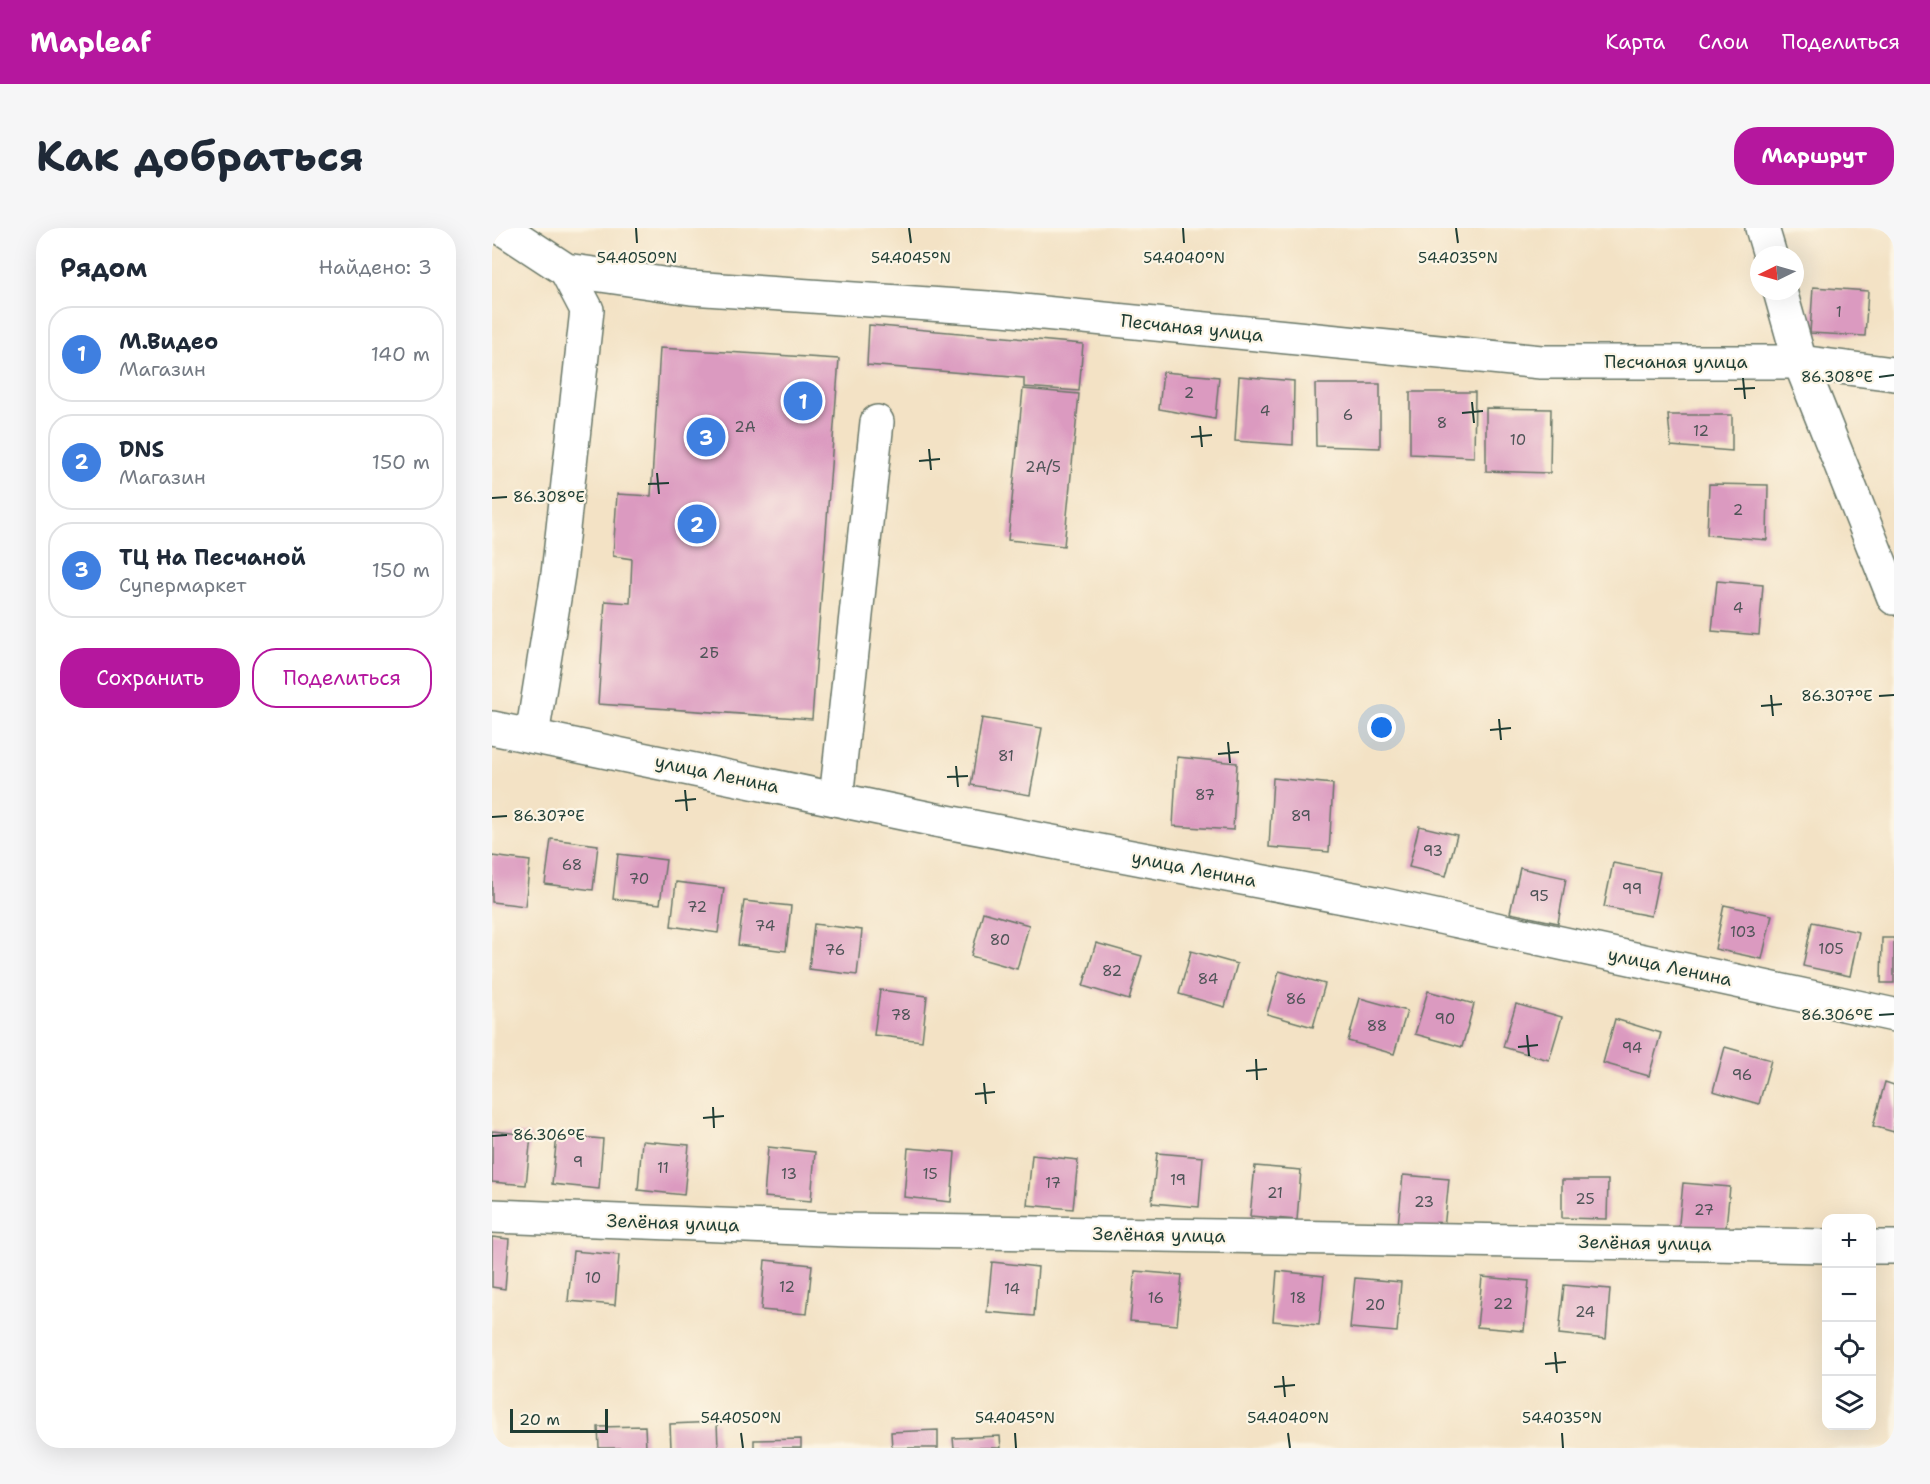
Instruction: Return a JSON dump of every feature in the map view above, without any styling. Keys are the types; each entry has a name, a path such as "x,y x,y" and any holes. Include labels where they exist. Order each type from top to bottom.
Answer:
{"street":[{"name":"Песчаная улица","path":"502,228 566,270 691,288 1003,309 1541,362 1800,362 1894,374"},
{"path":"1762,228 1767,246"},
{"path":"532,736 558,574 587,310 566,270"},
{"path":"1783,300 1800,362 1894,598"},
{"path":"836,799 877,422"},
{"name":"улица Ленина","path":"492,728 836,799 1376,903 1894,1015"},
{"name":"Зелёная улица","path":"492,1216 850,1230 1822,1246"},
{"path":"1876,1247 1894,1247"}],"building":[{"path":"1813,287 1868,291 1865,336 1810,333"},
{"path":"869,325 1083,344 1079,391 1024,387 1024,378 867,365"},
{"path":"660,348 839,359 812,719 598,704 605,601 630,603 632,559 613,556 617,494 651,496"},
{"path":"1163,372 1219,377 1215,419 1159,409"},
{"path":"1239,376 1294,381 1293,445 1235,441"},
{"path":"1315,384 1380,384 1380,448 1316,446"},
{"path":"1023,389 1079,394 1064,546 1008,540"},
{"path":"1410,392 1475,392 1474,457 1410,454"},
{"path":"1486,408 1551,409 1550,473 1486,471"},
{"path":"1668,415 1732,415 1732,451 1671,446"},
{"path":"1709,484 1768,485 1767,540 1707,535"},
{"path":"1717,581 1763,585 1759,635 1712,631"},
{"path":"982,718 1042,728 1030,795 971,785"},
{"path":"1177,757 1237,763 1233,830 1173,826"},
{"path":"1273,778 1333,784 1329,852 1269,847"},
{"path":"1419,826 1457,835 1446,876 1409,867"},
{"path":"551,839 598,845 593,890 545,884"},
{"path":"618,854 666,860 660,904 613,899"},
{"path":"492,856 530,861 525,906 492,902"},
{"path":"1613,863 1660,872 1651,916 1604,907"},
{"path":"1520,868 1566,878 1558,923 1510,913"},
{"path":"676,882 724,888 718,933 671,926"},
{"path":"744,901 791,906 786,951 738,945"},
{"path":"1724,905 1772,915 1762,959 1715,949"},
{"path":"983,912 1029,925 1017,969 971,956"},
{"path":"1812,922 1859,932 1850,976 1803,966"},
{"path":"814,924 862,930 857,975 809,969"},
{"path":"1882,938 1894,938 1894,983 1881,983"},
{"path":"1096,943 1142,956 1129,1000 1083,986"},
{"path":"1191,951 1237,964 1225,1007 1179,994"},
{"path":"1279,971 1325,984 1313,1027 1267,1014"},
{"path":"880,990 927,996 922,1041 874,1035"},
{"path":"1428,991 1474,1004 1462,1047 1415,1034"},
{"path":"1360,998 1407,1011 1394,1054 1348,1041"},
{"path":"1516,1004 1562,1017 1549,1060 1503,1047"},
{"path":"1615,1019 1661,1033 1649,1076 1603,1063"},
{"path":"1725,1047 1771,1060 1759,1104 1713,1091"},
{"path":"1885,1082 1894,1085 1894,1132 1873,1126"},
{"path":"492,1131 531,1135 526,1185 492,1182"},
{"path":"557,1135 603,1139 599,1189 552,1184"},
{"path":"642,1141 689,1145 684,1195 638,1190"},
{"path":"768,1147 815,1152 811,1201 764,1197"},
{"path":"908,1148 955,1152 951,1202 904,1197"},
{"path":"1157,1153 1203,1157 1199,1207 1152,1203"},
{"path":"1032,1155 1078,1160 1073,1209 1027,1205"},
{"path":"1255,1166 1301,1170 1297,1220 1250,1216"},
{"path":"1403,1175 1449,1179 1444,1229 1398,1225"},
{"path":"1562,1180 1608,1180 1607,1219 1562,1218"},
{"path":"1683,1183 1730,1187 1725,1237 1678,1233"},
{"path":"492,1237 509,1239 505,1289 492,1287"},
{"path":"573,1251 619,1255 615,1305 568,1301"},
{"path":"765,1260 812,1265 807,1314 761,1310"},
{"path":"992,1262 1038,1267 1034,1316 987,1312"},
{"path":"1135,1271 1182,1275 1177,1325 1130,1321"},
{"path":"1277,1271 1324,1276 1319,1325 1273,1321"},
{"path":"1482,1277 1529,1281 1524,1331 1477,1327"},
{"path":"1355,1278 1401,1282 1397,1332 1350,1328"},
{"path":"1564,1285 1610,1289 1606,1339 1559,1334"},
{"path":"717,1422 718,1448 671,1448 670,1424"},
{"path":"645,1426 646,1448 599,1448 598,1427"},
{"path":"938,1430 938,1448 892,1448 891,1432"},
{"path":"1000,1436 1001,1448 954,1448 953,1438"},
{"path":"801,1439 801,1448 754,1448 754,1440"}],"place":[{"name":"М.Видео","path":"803,401"},
{"name":"ТЦ На Песчаной","path":"706,437"},
{"name":"DNS","path":"697,524"}]}
